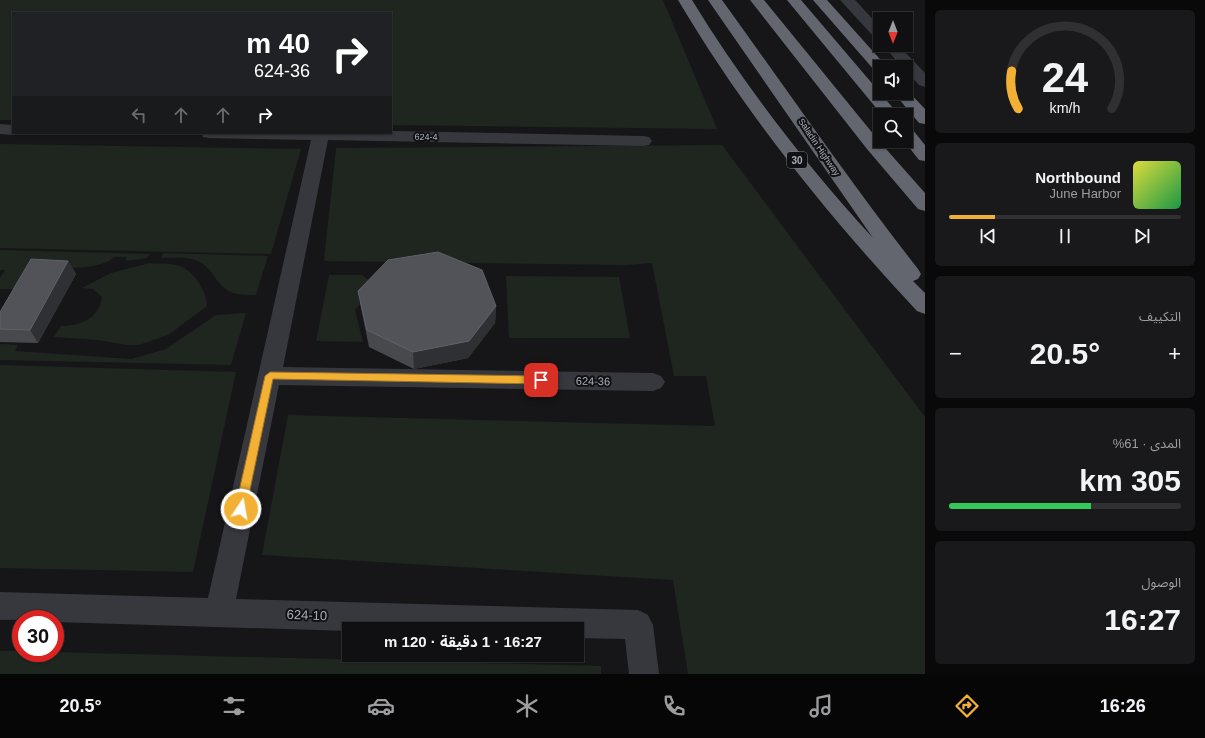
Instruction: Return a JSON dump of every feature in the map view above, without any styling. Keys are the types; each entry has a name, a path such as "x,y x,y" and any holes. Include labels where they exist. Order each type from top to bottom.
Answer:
{"highway":[{"name":"30","path":"685,0 733,73 809,176 875,254 925,306"},
{"name":"Saladin Highway","path":"715,0 813,136 859,206 925,293"},
{"path":"756,0 873,145 925,206"},
{"path":"794,0 885,108"},
{"path":"820,0 873,60"},
{"path":"908,100 925,119"},
{"path":"913,141 925,156"}],"street":[{"path":"847,0 873,28"},
{"path":"897,52 925,82"},
{"path":"0,129 12,130"},
{"name":"624-4","path":"265,134 643,141"},
{"path":"219,612 321,135"},
{"name":"624-36","path":"270,376 653,382"},
{"name":"624-10","path":"0,606 638,625 644,674"}],"shaded area":[{"path":"0,0 663,0 717,129 392,125 392,12 12,12 12,120 0,120"},
{"path":"0,144 301,149 271,254 0,248"},
{"path":"722,145 925,417 925,674 688,674 673,580 262,555 288,415 715,426 706,376 674,376 652,263 626,265 324,261 336,148"},
{"path":"0,250 150,254 147,258 126,261 126,257 114,257 99,265 71,268 69,271 36,271 17,289 0,289 0,278 5,270 0,270"},
{"path":"163,253 268,256 256,295 249,295 237,294 227,290 218,282 207,267 194,259 161,258"},
{"path":"150,263 173,264 188,270 198,281 204,293 207,306 168,335 139,345 54,337 61,326 68,326 82,322 93,315 97,310 102,297 93,289 82,288 111,273"},
{"path":"329,275 362,275 376,286 355,310 363,342 316,341"},
{"path":"506,276 619,277 630,338 509,338"},
{"path":"246,313 231,365 0,360 0,344 18,345 15,351 131,359 166,349 216,315"},
{"path":"0,365 236,372 193,572 0,568"},
{"path":"0,651 12,651 12,662 64,662 64,652 342,659 342,662 445,662 601,666 601,674 0,674"}],"building":[{"path":"438,252 482,270 496,306 469,341 413,352 367,330 358,291 388,260"},
{"path":"31,259 68,261 30,330 0,329 0,312"}],"route":[{"path":"241,509 270,376 541,380"}]}
